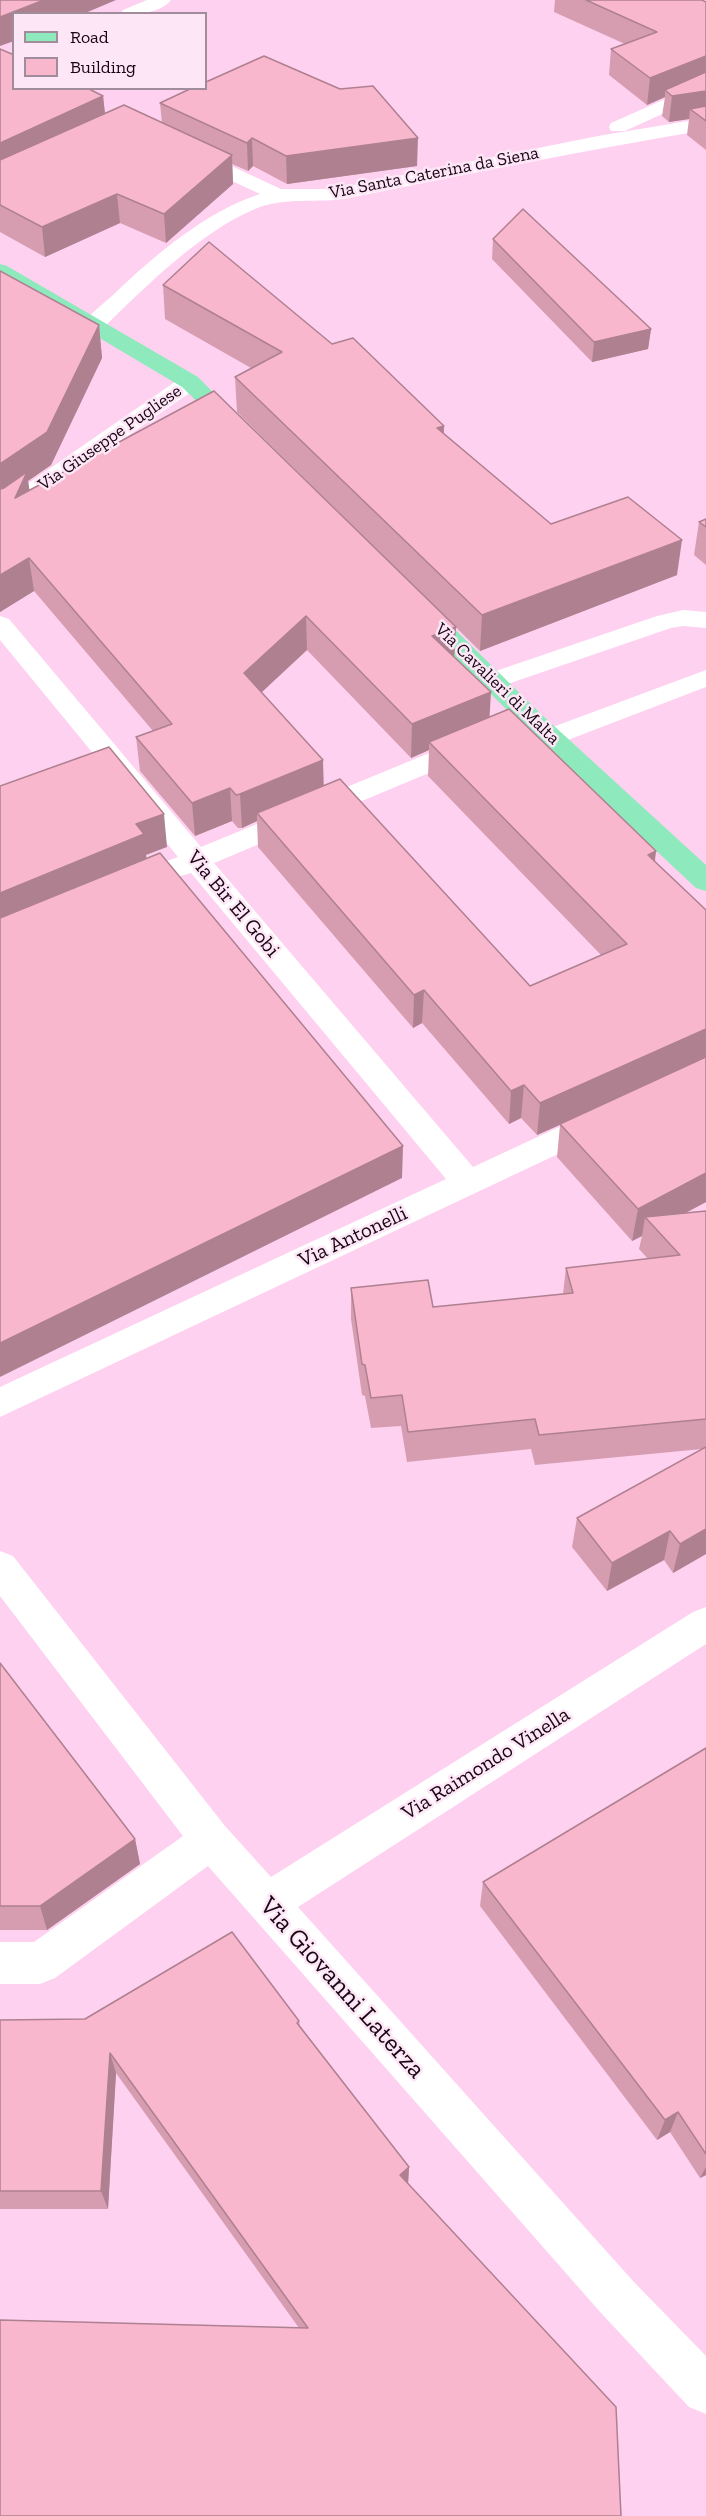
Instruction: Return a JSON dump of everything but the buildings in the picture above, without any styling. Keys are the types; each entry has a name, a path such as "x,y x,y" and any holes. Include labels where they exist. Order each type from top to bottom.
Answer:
{"main road":[{"path":"0,270 190,382 258,448"},
{"name":"Via Cavalieri di Malta","path":"409,598 493,681 521,731 706,881"}],"street":[{"path":"134,12 162,0"},
{"path":"598,142 610,130 706,87"},
{"name":"Via Santa Caterina da Siena","path":"94,324 140,280 204,230 247,205 278,195 333,195 598,142 706,124"},
{"path":"180,149 278,195"},
{"name":"Via Giuseppe Pugliese","path":"0,514 190,382"},
{"path":"493,681 666,621 683,618 706,620"},
{"name":"Via Bir El Gobi","path":"0,624 468,1183"},
{"path":"152,879 521,731 706,678"},
{"name":"Via Antonelli","path":"0,1403 620,1112"},
{"name":"Via Giovanni Laterza","path":"0,1567 211,1840 617,2297 706,2390"},
{"name":"Via Raimondo Vinella","path":"266,1904 706,1624"},
{"path":"0,1963 40,1963 211,1840"}]}
